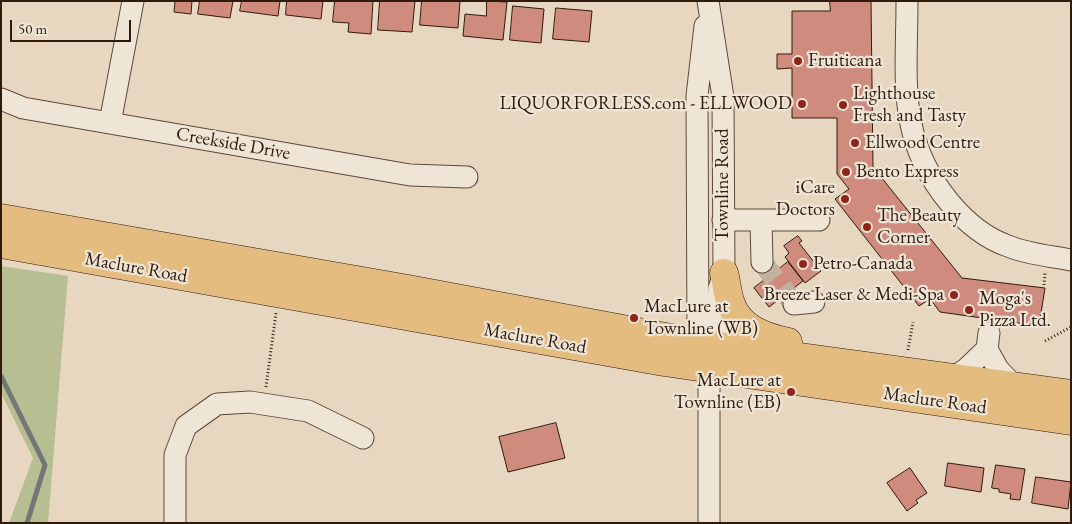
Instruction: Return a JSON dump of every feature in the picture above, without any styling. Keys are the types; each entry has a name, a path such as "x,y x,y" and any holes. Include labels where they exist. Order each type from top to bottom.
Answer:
{"main road":[{"name":"Maclure Road","path":"1,218 438,294 708,352 1071,421"},
{"name":"Maclure Road","path":"1,244 278,293 708,352 830,360 1071,394"},
{"path":"724,273 731,306 746,326 767,337 813,346 830,360"}],"street":[{"path":"110,123 133,1"},
{"name":"Townline Road","path":"708,1 723,97 724,273 719,289 708,352"},
{"name":"Townline Road","path":"708,1 697,96 708,352 709,523"},
{"path":"907,1 907,106 917,150 938,188 966,222 1007,246 1071,260"},
{"name":"Creekside Drive","path":"1,99 23,108 410,175 467,176"},
{"path":"723,220 819,220"},
{"path":"761,220 762,262"},
{"path":"954,377 966,368 988,341 998,369 1013,385"},
{"path":"175,523 175,455 186,426 217,404 264,404 308,411 364,438"}],"path":[{"path":"1044,279 1044,285"},
{"path":"264,404 278,293"},
{"path":"908,348 913,322"},
{"path":"1045,341 1071,326"}],"green space":[{"path":"1,266 68,276 48,523 9,523 33,458 1,393"}],"building":[{"path":"168,1 192,1 191,14 174,12 175,2"},
{"path":"200,1 233,1 230,18 198,14"},
{"path":"242,1 280,1 278,16 240,11"},
{"path":"287,1 323,1 321,19 286,15"},
{"path":"335,1 373,1 371,34 348,32 349,23 333,22"},
{"path":"380,1 415,1 412,32 378,30"},
{"path":"422,1 460,1 458,28 420,25"},
{"path":"487,1 507,2 503,40 463,36 465,14 486,16"},
{"name":"Ellwood Centre","path":"830,1 871,1 873,167 962,278 1045,288 1039,326 940,312 930,299 919,306 835,199 849,189 837,174 837,118 792,118 792,68 777,69 777,54 792,54 792,11 830,11"},
{"path":"513,6 544,9 541,43 510,40"},
{"path":"556,8 592,11 589,42 553,39"},
{"name":"Petro-Canada","path":"798,236 802,241 799,243 821,271 805,283 785,257 789,253 784,246"},
{"name":"Petro-Canada","path":"788,262 803,281 769,307 754,288"},
{"path":"556,423 565,458 508,472 499,437"},
{"path":"948,463 984,468 981,492 945,486"},
{"path":"996,465 1025,469 1020,500 1010,499 1011,494 999,492 999,489 992,488"},
{"path":"910,468 927,493 916,500 918,503 907,511 887,483"},
{"path":"1036,477 1071,482 1068,509 1032,503"}],"waterway":[{"path":"1,376 45,465 27,523"}],"tunnel":[{"path":"762,262 794,304"}],"place":[{"name":"Fruiticana","path":"798,61"},
{"name":"LIQUORFORLESS.com - ELLWOOD","path":"802,104"},
{"name":"Lighthouse Fresh and Tasty","path":"843,105"},
{"name":"Ellwood Centre","path":"855,143"},
{"name":"Bento Express","path":"846,172"},
{"name":"iCare Doctors","path":"845,199"},
{"name":"The Beauty Corner","path":"867,227"},
{"name":"Petro-Canada","path":"803,264"},
{"name":"Breeze Laser & Medi-Spa","path":"954,295"},
{"name":"Moga's Pizza Ltd.","path":"969,310"},
{"name":"MacLure at Townline (WB)","path":"634,318"},
{"name":"MacLure at Townline (EB)","path":"791,392"}]}
